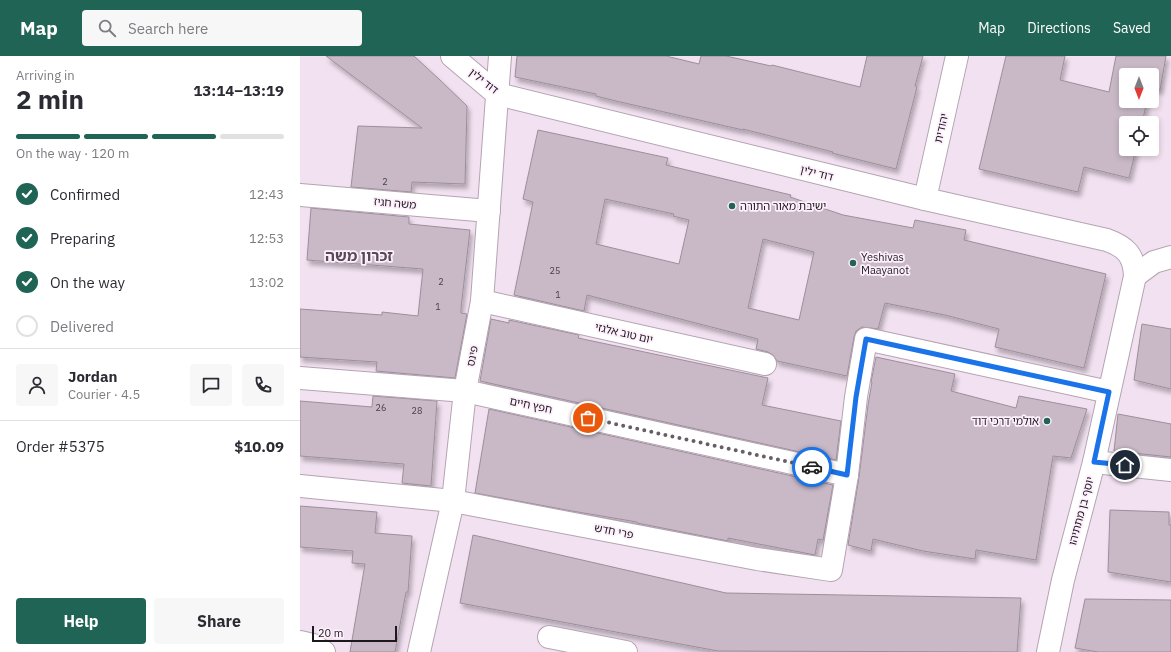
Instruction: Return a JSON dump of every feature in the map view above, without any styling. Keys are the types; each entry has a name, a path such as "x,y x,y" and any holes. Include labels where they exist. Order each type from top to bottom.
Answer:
{"street":[{"name":"דוד ילין","path":"452,56 497,94 925,199 1112,242 1124,249 1131,257 1135,276"},
{"name":"פינס","path":"419,652 453,501 465,391 482,301 490,211 500,56"},
{"name":"יהודית","path":"925,199 957,56"},
{"name":"משה חגיז","path":"300,195 490,211"},
{"path":"1135,276 1154,262 1171,258"},
{"name":"יוסף בן מתתיהו","path":"1048,652 1063,580 1094,462 1135,276"},
{"name":"יום טוב אלגזי","path":"482,301 765,364"},
{"path":"847,475 856,397 866,339 1109,392"},
{"name":"חפץ חיים","path":"300,378 465,391 847,475"},
{"path":"1094,462 1171,470"},
{"name":"פרי חדש","path":"300,486 453,501 756,559 831,570 847,475"},
{"path":"549,637 626,652"},
{"path":"300,642 313,644 324,652"}],"building":[{"path":"326,56 414,56 467,106 465,184 412,182 411,192 351,187 358,126 422,128"},
{"path":"517,56 666,56 699,64 701,56 726,56 772,65 860,87 867,56 923,56 915,86 917,87 896,169 743,129 616,101 596,96 596,94 515,77"},
{"path":"1006,56 1065,56 1060,80 1109,92 1116,56 1166,56 1160,90 1159,68 1119,68 1119,108 1145,108 1144,116 1119,116 1119,156 1134,156 1129,178 1084,167 1078,192 979,169"},
{"path":"538,130 668,158 666,165 791,195 790,197 843,215 913,228 915,220 966,230 964,240 1106,274 1084,368 995,347 999,329 945,315 885,303 878,329 862,327 856,331 847,376 777,361 773,355 768,352 756,349 758,339 587,295 584,311 514,295 533,202 523,199","holes":["605,199 674,214 673,216 689,220 679,264 596,244","763,239 814,252 799,320 748,308"]},
{"path":"311,208 409,217 409,224 470,230 461,308 461,313 467,314 455,378 376,371 377,362 300,357 300,309 382,315 382,312 418,316 423,269 307,260"},
{"path":"491,319 509,323 509,320 579,335 578,338 768,378 762,405 841,421 836,460 480,381"},
{"path":"1142,324 1171,329 1171,389 1134,380"},
{"path":"876,357 955,374 951,391 1016,408 1019,396 1087,409 1071,458 1053,456 1036,560 976,550 975,559 923,551 873,539 871,551 848,545 859,477 871,382"},
{"path":"373,396 437,401 431,486 402,483 404,464 300,456 300,401 372,407"},
{"path":"489,409 833,485 823,540 818,539 815,555 728,538 728,541 637,522 475,493"},
{"path":"1118,414 1171,424 1171,457 1114,451"},
{"path":"300,506 377,512 375,533 412,536 408,592 406,592 395,652 350,652 365,564 352,563 353,551 300,547"},
{"path":"1110,510 1169,512 1169,525 1171,525 1171,582 1108,572"},
{"path":"473,535 726,593 1021,598 1017,652 718,651 460,603"},
{"path":"1085,599 1171,600 1171,652 1098,652 1075,648"}],"way so far":[{"path":"588,418 812,467"}],"place":[{"name":"ישיבת מאור התורה","path":"732,206"},
{"name":"Yeshivas Maayanot","path":"853,263"},
{"name":"אולמי דרכי דוד","path":"1047,421"}],"district":[{"name":"זכרון משה","path":"359,255"}],"route":[{"path":"812,467 847,475 856,397 866,339 1109,392 1094,462 1125,465"}]}
